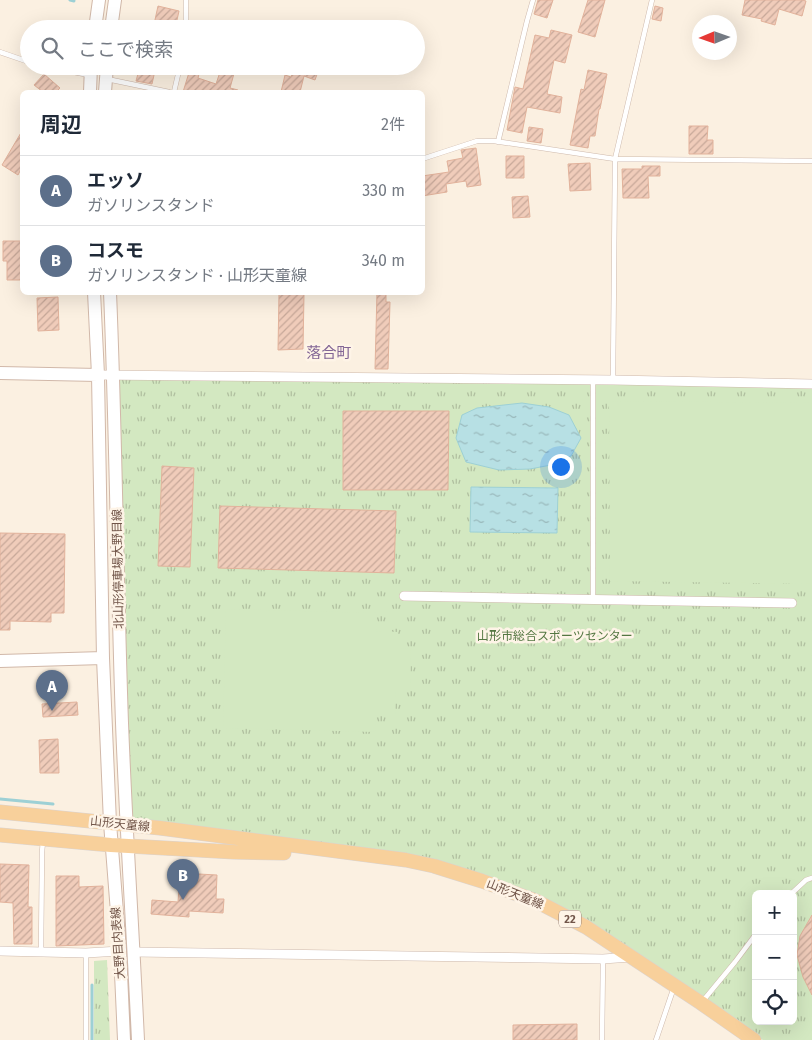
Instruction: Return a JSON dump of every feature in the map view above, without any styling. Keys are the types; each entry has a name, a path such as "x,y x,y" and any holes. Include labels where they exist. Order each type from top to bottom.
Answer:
{"main road":[{"path":"96,20 99,0"},
{"path":"112,20 115,0"},
{"path":"90,90 91,75"},
{"path":"105,90 106,75"},
{"name":"北山形停車場大野目線","path":"94,295 98,375 103,658 111,845"},
{"name":"北山形停車場大野目線","path":"110,295 127,846"},
{"path":"0,373 98,375"},
{"path":"0,661 103,658"},
{"name":"山形天童線","path":"0,812 160,828 406,860 482,881 536,902 586,927 754,1040"},
{"name":"山形天童線","path":"0,835 111,845 234,852 359,855"},
{"name":"大野目内表線","path":"111,845 120,952 124,1040"},
{"name":"大野目内表線","path":"127,846 138,1040"}],"street":[{"path":"98,375 812,384"},
{"path":"404,596 792,603"},
{"path":"0,952 120,952"},
{"path":"134,952 631,957"}],"lane":[{"path":"186,0 186,20"},
{"path":"498,142 533,0"},
{"path":"613,380 615,159 652,0"},
{"path":"0,52 20,59"},
{"path":"113,75 162,90"},
{"path":"174,90 178,75"},
{"path":"425,158 477,141 498,142 615,159 812,161"},
{"path":"593,380 593,600"},
{"path":"40,952 43,839"},
{"path":"795,890 806,880 812,878"},
{"path":"701,1003 755,935"},
{"path":"86,953 86,1040"},
{"path":"602,1040 603,958"},
{"path":"656,1040 674,986"}],"green space":[{"name":"山形市総合スポーツセンター","path":"114,375 812,384 812,1040 763,1040 701,1003 586,927 434,866 127,825"},
{"path":"609,401 812,403 812,584 610,581"},
{"path":"226,609 377,613 376,631 398,632 398,648 411,649 410,692 396,692 395,714 376,714 375,732 223,728"},
{"path":"107,960 110,1040 94,1040 94,961"}],"water":[{"path":"522,403 549,407 569,415 581,438 571,456 551,465 530,469 499,470 466,462 456,438 462,415 477,408"},
{"path":"471,487 558,488 557,533 470,532"}],"building":[{"path":"538,0 553,0 547,18 534,14"},
{"path":"588,0 605,0 595,37 578,32"},
{"path":"745,0 806,1 802,16 779,9 775,25 761,21 762,19 742,15"},
{"path":"158,6 179,11 177,20 155,20"},
{"path":"655,6 663,8 661,21 652,19"},
{"path":"551,30 572,35 565,63 554,60 547,94 562,97 560,113 527,107 522,133 507,130 515,87 523,89 535,35 549,38"},
{"path":"588,70 607,74 595,136 590,136 588,148 570,145 581,89 584,90"},
{"path":"45,75 60,88 58,90 40,90 34,85"},
{"path":"138,75 154,75 152,84 136,81"},
{"path":"188,75 199,75 198,78 216,84 219,75 234,75 230,88 238,90 184,90"},
{"path":"285,75 291,77 292,75 317,75 315,80 304,76 300,90 281,90"},
{"path":"689,126 708,126 707,140 713,140 713,154 689,154"},
{"path":"529,127 543,129 541,143 527,141"},
{"path":"20,134 20,171 18,175 2,165"},
{"path":"476,148 481,185 467,187 466,181 446,184 447,192 425,196 425,176 449,172 447,161 463,158 461,150"},
{"path":"506,156 524,156 524,178 506,178"},
{"path":"590,163 591,190 570,191 568,164"},
{"path":"642,166 660,166 660,176 648,176 649,198 623,198 622,169 642,169"},
{"path":"528,196 530,217 513,218 512,197"},
{"path":"3,241 20,241 20,280 7,280 7,261 3,261"},
{"path":"279,295 304,295 303,349 278,350"},
{"path":"377,295 386,295 386,302 390,302 388,369 375,369"},
{"path":"58,297 59,330 38,331 37,298"},
{"path":"343,411 449,411 448,490 343,490"},
{"path":"162,466 194,468 190,567 158,566"},
{"path":"220,506 396,511 394,573 218,568"},
{"path":"0,533 65,534 64,613 51,613 51,622 10,621 10,630 0,630"},
{"path":"77,702 78,715 43,717 42,704"},
{"path":"58,739 59,773 40,773 39,740"},
{"path":"0,864 29,865 28,907 32,907 32,944 14,944 13,903 0,902"},
{"path":"180,873 217,875 216,899 224,899 223,913 189,911 189,917 151,914 152,900 178,902"},
{"path":"56,876 79,876 79,887 103,886 104,944 56,946"},
{"path":"812,915 812,995 803,977 797,955 800,936"},
{"path":"577,1024 577,1040 513,1040 513,1025"}],"waterway":[{"path":"70,0 74,1"},
{"path":"0,799 53,804"},
{"path":"92,985 92,1040"}],"place":[{"name":"エッソ","path":"52,711"},
{"name":"コスモ","path":"183,900"}],"district":[{"name":"落合町","path":"329,353"}]}
